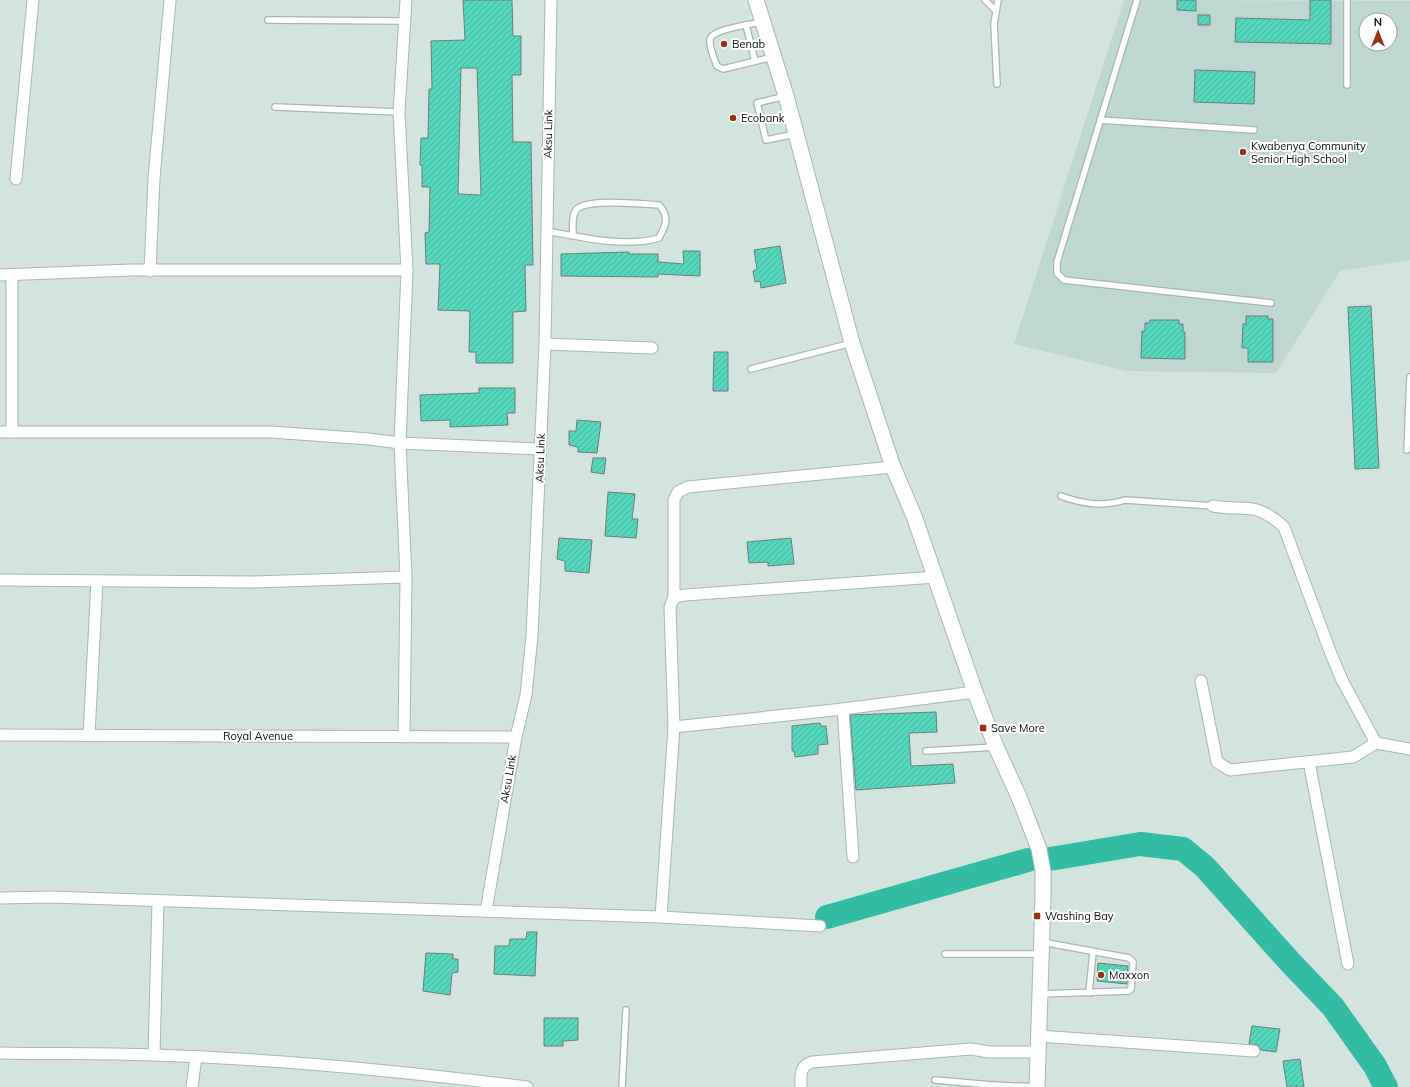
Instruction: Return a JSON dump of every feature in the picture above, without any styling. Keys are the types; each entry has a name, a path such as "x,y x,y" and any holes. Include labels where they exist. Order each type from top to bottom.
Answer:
{"main road":[{"path":"756,0 772,57 786,96 852,343 893,467 914,516 975,692 996,747 1019,797 1039,849 1043,877 1037,1087"}],"street":[{"path":"16,179 32,0"},
{"path":"150,271 154,178 170,0"},
{"path":"404,737 406,577 400,443 407,270 399,112 406,0"},
{"name":"Aksu Link","path":"486,912 516,737 526,695 531,656 539,505 545,344 551,0"},
{"path":"0,275 150,271 407,270"},
{"path":"12,275 12,432"},
{"path":"545,344 652,348"},
{"path":"0,432 271,432 369,439 400,443 540,449"},
{"path":"661,917 674,727 670,607 674,597 674,500 678,492 688,487 893,467"},
{"path":"1213,506 1225,508 1250,507 1274,518 1284,527 1342,680 1376,743"},
{"path":"0,580 253,582 406,577"},
{"path":"674,597 693,594 936,577"},
{"path":"89,735 97,581"},
{"path":"1200,681 1216,762 1230,770 1353,757 1376,743 1410,749"},
{"path":"674,727 843,709 975,692"},
{"path":"843,709 853,857"},
{"name":"Royal Avenue","path":"0,735 516,737"},
{"path":"1309,762 1348,964"},
{"path":"0,898 50,897 158,902 661,917 820,926"},
{"path":"154,1055 158,902"},
{"path":"1038,1036 1254,1051"},
{"path":"801,1087 801,1069 804,1065 812,1062 971,1049 988,1052 1038,1052"},
{"path":"0,1053 154,1055 302,1063 407,1072 527,1087"},
{"path":"192,1087 196,1057"}],"lane":[{"path":"985,0 996,11"},
{"path":"997,84 994,48 998,0"},
{"path":"1137,0 1057,262 1057,273 1064,280 1271,302"},
{"path":"1347,0 1347,85"},
{"path":"268,20 405,21"},
{"path":"763,22 724,30 713,35 710,38 711,48 719,68 729,69 772,57"},
{"path":"746,25 756,61"},
{"path":"786,96 757,103 766,140 796,133"},
{"path":"275,107 399,112"},
{"path":"1100,120 1254,130"},
{"path":"547,231 573,236 603,241 650,240 659,238 666,224 666,218 664,211 659,205 623,203 582,205 576,210 573,218 573,236"},
{"path":"751,369 852,343"},
{"path":"1406,450 1410,377"},
{"path":"1061,496 1072,500 1097,504 1111,504 1125,500 1213,506"},
{"path":"926,751 996,747"},
{"path":"945,954 1042,948 1093,952 1132,960 1131,989 1125,993 1040,994"},
{"path":"1089,993 1093,952"},
{"path":"622,1087 626,1010"},
{"path":"936,1080 992,1086 1037,1087"}],"shaded area":[{"name":"Kwabenya Community Senior High School","path":"1124,0 1410,1 1410,260 1340,271 1276,373 1127,371 1014,344"}],"building":[{"path":"463,0 512,0 513,36 521,36 521,75 512,75 513,142 531,142 533,265 525,265 526,311 513,312 513,363 476,363 476,352 469,352 470,311 438,310 440,264 426,264 425,233 429,232 430,187 422,187 422,165 420,165 421,138 428,138 429,89 432,89 431,41 465,40","holes":["461,68 477,68 481,195 458,194"]},
{"path":"1177,0 1196,0 1196,11 1177,10"},
{"path":"1310,0 1331,0 1331,44 1235,42 1236,18 1310,20"},
{"path":"1198,15 1210,15 1210,25 1198,25"},
{"path":"1195,70 1255,72 1254,104 1194,102"},
{"path":"780,246 786,283 761,288 760,281 755,282 753,271 757,269 754,250"},
{"path":"683,251 700,251 700,276 658,274 658,277 561,276 561,254 629,252 629,254 658,254 658,262 684,264"},
{"path":"1371,306 1379,468 1355,469 1348,307"},
{"path":"1246,316 1268,316 1268,319 1273,319 1273,362 1248,362 1248,348 1242,348 1243,324 1246,324"},
{"path":"1150,320 1179,320 1179,324 1183,324 1183,332 1185,332 1185,359 1141,358 1142,331 1145,331 1145,323 1150,323"},
{"path":"714,352 728,352 728,391 713,391"},
{"path":"479,388 515,388 515,413 507,413 508,425 450,427 450,420 421,421 420,395 479,393"},
{"path":"577,420 601,422 597,453 578,452 578,447 569,445 569,431 576,431"},
{"path":"593,458 606,458 604,474 591,472"},
{"path":"608,492 635,494 632,519 638,519 636,538 605,536"},
{"path":"559,538 592,540 589,573 565,571 565,561 557,559"},
{"path":"791,538 794,564 768,566 768,562 749,563 747,542"},
{"path":"936,712 937,732 909,733 911,766 953,764 955,783 856,790 850,715"},
{"path":"820,723 821,726 826,726 828,744 818,745 818,754 795,757 794,751 792,751 792,726"},
{"path":"527,932 537,932 535,976 494,974 495,946 509,946 510,939 526,939"},
{"path":"426,953 453,954 453,959 458,959 458,972 452,973 450,995 423,991"},
{"path":"1098,963 1128,966 1127,984 1097,981"},
{"path":"544,1018 578,1018 578,1040 563,1041 563,1046 544,1046"},
{"path":"1252,1026 1280,1029 1276,1052 1261,1050 1258,1045 1249,1044"},
{"path":"1300,1059 1304,1087 1287,1087 1283,1061"}],"waterway":[{"path":"1050,859 1140,844 1183,849 1205,867 1290,962 1333,1007 1375,1066 1386,1087"},
{"path":"827,917 1028,860"}],"place":[{"name":"Benab","path":"724,44"},
{"name":"Ecobank","path":"733,118"},
{"name":"Kwabenya Community Senior High School","path":"1243,152"},
{"name":"Save More","path":"983,728"},
{"name":"Washing Bay","path":"1037,916"},
{"name":"Maxxon","path":"1101,975"}]}
